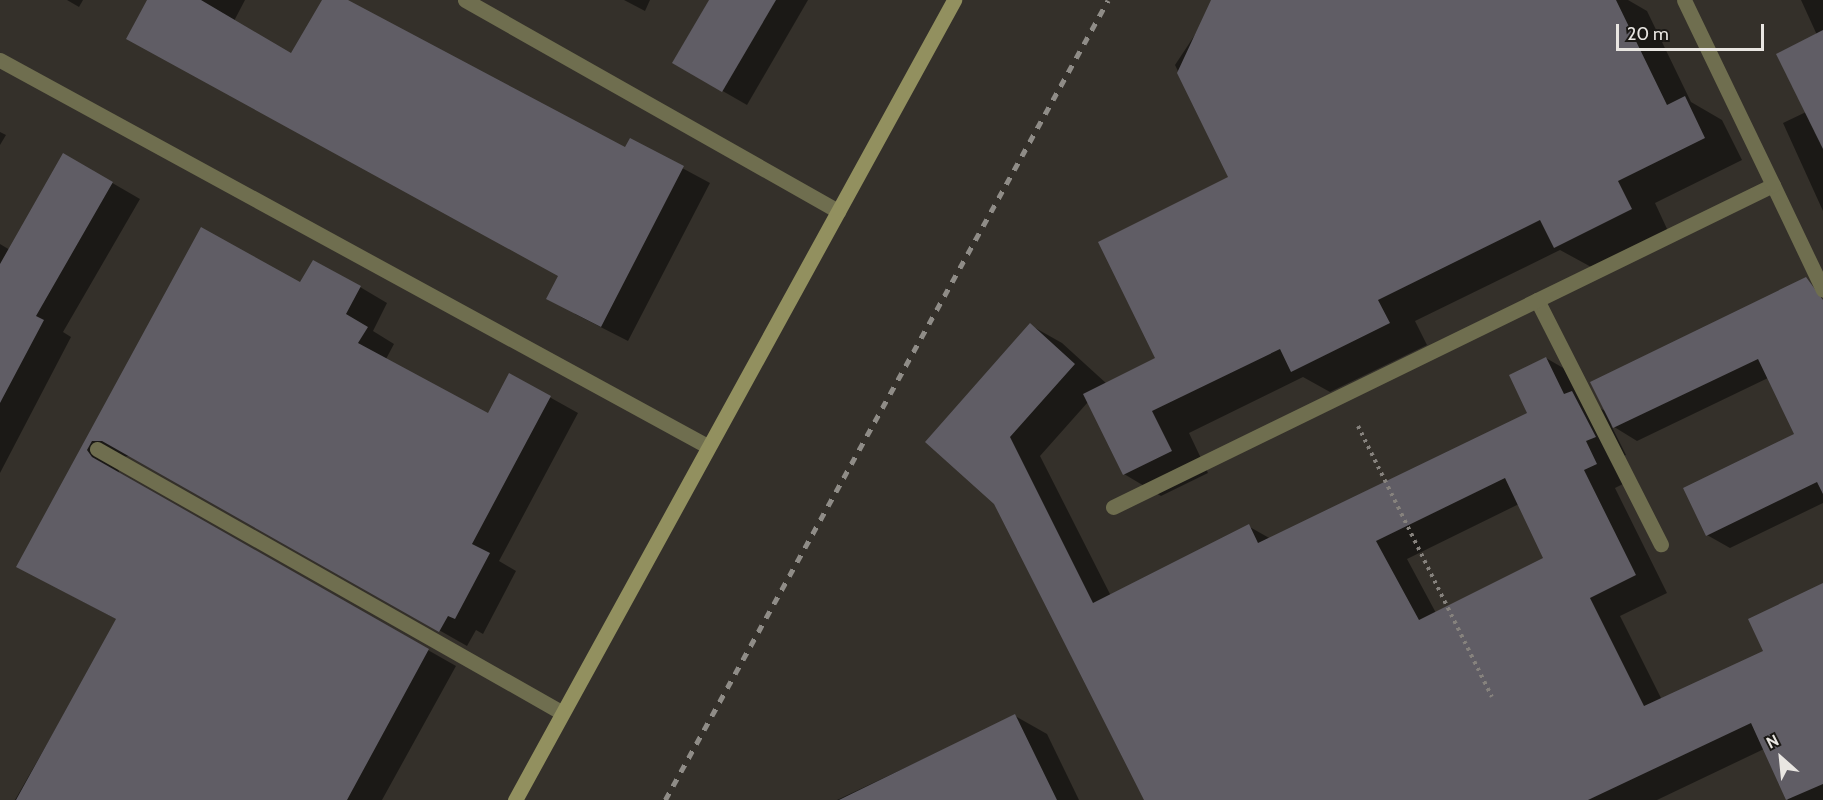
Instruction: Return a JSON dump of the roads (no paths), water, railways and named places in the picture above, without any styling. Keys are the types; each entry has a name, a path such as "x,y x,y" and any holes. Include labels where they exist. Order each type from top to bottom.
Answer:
{"main road":[{"path":"515,800 561,712 954,0"}],"street":[{"path":"465,0 838,211"},
{"path":"1684,0 1823,290"},
{"path":"0,60 707,446"},
{"path":"1113,507 1773,185"},
{"path":"1537,300 1661,544"},
{"path":"97,449 561,712"}],"railway":[{"path":"665,800 1108,0"}]}
